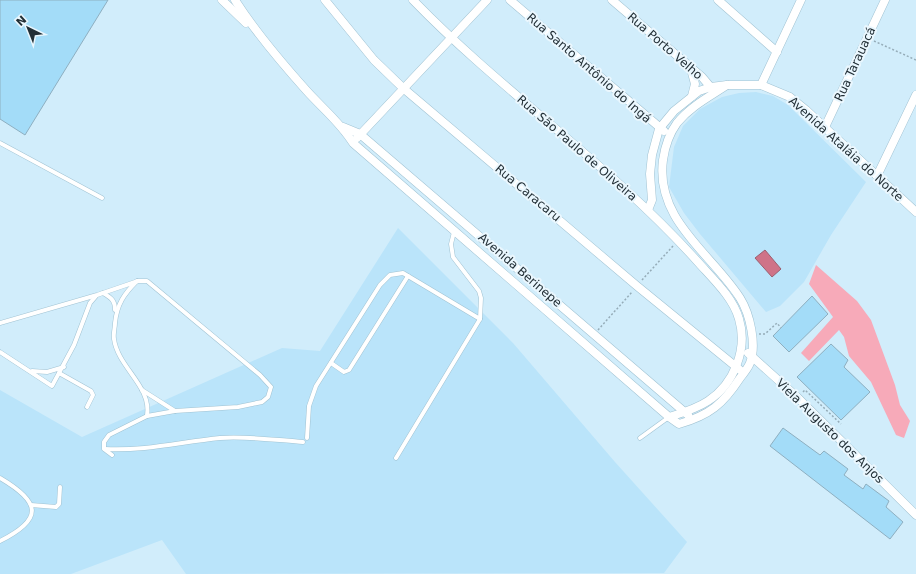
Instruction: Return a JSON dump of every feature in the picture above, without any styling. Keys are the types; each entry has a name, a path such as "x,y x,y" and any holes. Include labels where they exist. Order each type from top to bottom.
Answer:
{"street":[{"path":"222,0 256,32"},
{"name":"Avenida Berinepe","path":"235,0 256,32 307,91 342,127 353,143 454,232 679,424"},
{"name":"Rua Caracaru","path":"325,0 369,54 403,88 735,367 744,372"},
{"name":"Rua São Paulo de Oliveira","path":"413,0 451,38 648,210 679,241 733,304 740,320 742,350"},
{"path":"353,143 487,0"},
{"name":"Rua Santo Antônio do Ingá","path":"510,0 660,129 669,135"},
{"name":"Rua Porto Velho","path":"612,0 691,68 713,90"},
{"path":"718,0 777,52"},
{"path":"761,85 800,0"},
{"name":"Rua Tarauacá","path":"825,127 885,0"},
{"path":"691,68 696,84 692,96"},
{"name":"Avenida Ataláia do Norte","path":"648,210 652,200 650,174 652,155 660,129 674,111 692,96 727,85 761,85 775,89 790,97 825,127 916,212"},
{"name":"Avenida Ataláia do Norte","path":"679,424 711,412 724,400 750,362 751,354 751,334 744,305 678,221 666,196 663,181 663,166 669,135 677,123 692,107 713,90"},
{"path":"877,176 916,95"},
{"name":"Avenida Berinepe","path":"342,127 360,134 685,412 692,420"},
{"path":"669,417 685,412 710,400 721,389 735,367 742,350"},
{"name":"Viela Augusto dos Anjos","path":"742,350 751,354 797,397 916,515"}],"lane":[{"path":"0,143 102,198"},
{"path":"396,458 480,319 482,298 478,290 453,257 451,244 454,232"},
{"path":"307,438 309,406 316,386 380,285 390,275 396,273 408,276 480,319"},
{"path":"331,363 344,372 349,370 408,276"},
{"path":"116,315 120,301 138,281"},
{"path":"0,323 97,295 138,281 147,282 260,375 271,387 268,397 262,402 238,408 175,411 146,416 109,435 104,442 104,448 112,455"},
{"path":"103,293 111,297 115,304 116,315 114,338 121,359 142,390 148,407 146,416"},
{"path":"0,352 52,386 64,367 90,303 97,295"},
{"path":"31,371 46,372 64,367"},
{"path":"59,373 91,391 93,395 87,407"},
{"path":"142,390 175,411"},
{"path":"640,438 669,417"},
{"name":"Avenida Ataláia do Norte","path":"662,423 679,424"},
{"path":"104,448 132,450 222,438 303,442"},
{"path":"0,478 16,488 27,499 31,505 32,512 28,522 17,532 0,541"},
{"path":"31,505 56,507 58,504 60,487"}],"path":[{"path":"867,39 916,60"},
{"path":"755,334 765,334 777,323 781,328"},
{"path":"797,397 805,390 841,424"}],"shaded area":[{"path":"756,92 773,96 788,105 866,182 831,235 804,282 780,306 766,312 700,234 684,213 669,187 674,147 683,126 700,109 722,97 739,93"},
{"path":"398,228 513,343 615,462 687,542 664,573 186,574 162,540 71,574 0,574 0,390 82,437 282,348 320,351"},
{"path":"765,250 781,269 772,277 755,258"},
{"path":"816,265 857,301 871,320 895,385 900,405 910,421 904,438 896,435 871,382 849,356 844,337 839,330 809,361 801,353 833,317 809,284"}],"building":[{"path":"0,0 108,0 25,135 0,119"},
{"path":"812,296 828,314 789,352 773,336"},
{"path":"831,344 848,360 844,367 870,392 841,420 797,377"},
{"path":"783,428 820,455 824,451 848,469 844,475 863,489 866,484 889,501 886,507 903,522 890,539 770,446"}]}
